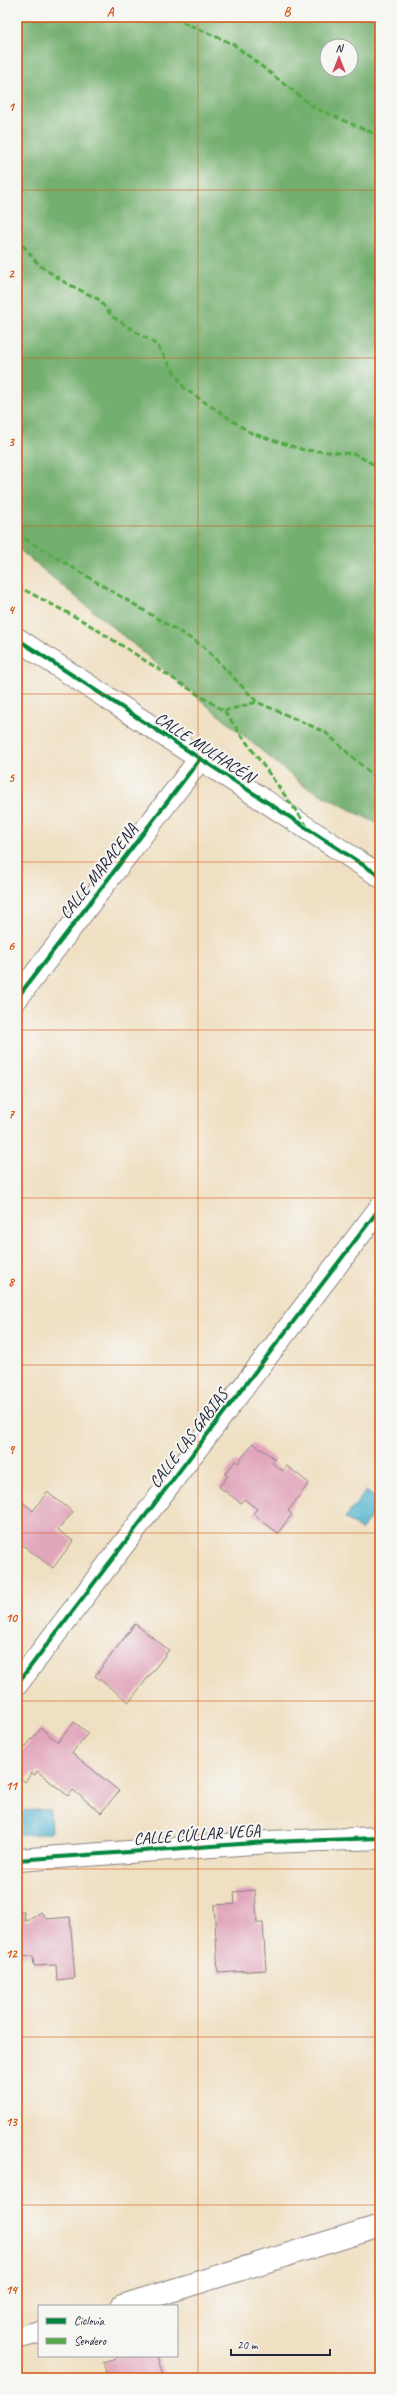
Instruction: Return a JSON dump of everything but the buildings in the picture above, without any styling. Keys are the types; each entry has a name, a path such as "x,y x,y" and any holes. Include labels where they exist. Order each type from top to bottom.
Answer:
{"street":[{"name":"CALLE MULHACÉN","path":"17,639 380,876"},
{"name":"CALLE MARACENA","path":"17,998 200,759"},
{"name":"CALLE LAS GABIAS","path":"17,1684 380,1208"},
{"name":"CALLE CÚLLAR VEGA","path":"17,1860 268,1842 380,1838"},
{"path":"125,2305 380,2226"},
{"path":"17,2338 38,2332"}],"green space":[{"path":"17,17 380,17 380,825 303,785 17,548"}],"water":[{"path":"366,1491 380,1501 380,1506 361,1530 345,1518"},
{"path":"50,1809 51,1833 17,1836 17,1811"}],"marked path":[{"path":"175,17 178,20 233,44 315,108 380,136"},
{"path":"17,179 19,181 17,184"},
{"path":"17,238 39,265 66,283 98,299 113,317 157,345 185,389 251,433 304,450 355,454 380,468"},
{"path":"17,534 203,646 257,702 325,732 380,782"},
{"path":"17,586 85,622 224,711 307,826"},
{"path":"224,711 257,702"}],"cycle path":[{"path":"17,639 380,876"},
{"path":"17,998 200,759"},
{"path":"17,1684 380,1208"},
{"path":"17,1860 268,1842 380,1838"}]}
